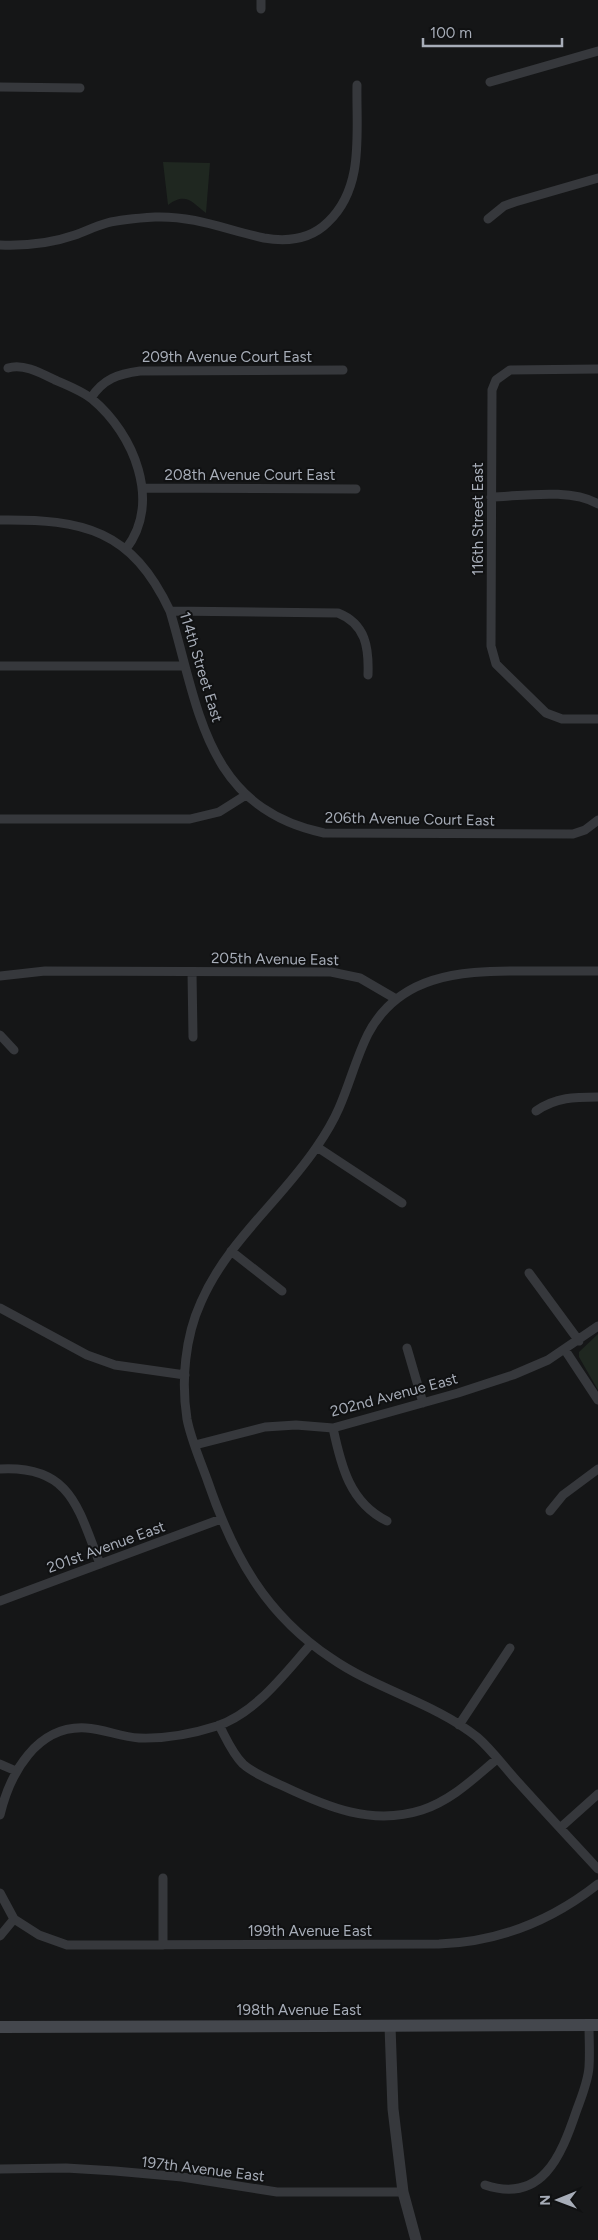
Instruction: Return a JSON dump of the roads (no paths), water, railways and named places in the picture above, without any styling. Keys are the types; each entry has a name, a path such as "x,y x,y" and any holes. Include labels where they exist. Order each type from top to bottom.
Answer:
{"main road":[{"name":"198th Avenue East","path":"0,2027 593,2025"}],"street":[{"path":"490,82 598,51"},
{"path":"0,245 56,240 108,223 148,218 183,218 214,223 252,235 279,239 305,236 323,227 345,201 352,181 356,154 357,85"},
{"path":"0,87 80,88"},
{"path":"488,220 504,206 598,178"},
{"path":"0,520 48,520 75,525 97,532 126,549 134,539 142,518 143,488 122,432 91,398 32,370 15,366 8,368"},
{"name":"116th Street East","path":"598,369 510,370 499,375 493,384 492,390 491,497 491,646 496,664 546,713 562,719 598,719"},
{"name":"209th Avenue Court East","path":"91,398 106,380 121,374 140,371 342,370"},
{"name":"208th Avenue Court East","path":"143,488 356,489"},
{"path":"491,497 568,495 586,498 598,504"},
{"name":"114th Street East","path":"126,549 152,578 170,611 204,729 215,755 246,795"},
{"path":"170,611 338,613 351,620 364,634 369,659 368,675"},
{"path":"0,666 185,666"},
{"path":"0,819 190,819 220,812 246,795"},
{"name":"206th Avenue Court East","path":"246,795 268,811 291,824 324,832 572,834 585,830 595,822"},
{"name":"205th Avenue East","path":"0,976 45,971 331,972 360,978 396,999"},
{"path":"598,971 468,972 444,976 422,984 396,999 370,1030 358,1055 339,1108 317,1147 297,1175 231,1251 209,1284 195,1315 187,1350 185,1375 188,1421 195,1445 222,1519 238,1555 259,1590 282,1617 311,1644 342,1665 435,1710 476,1737 598,1869"},
{"path":"192,972 193,1037"},
{"path":"0,1035 14,1050"},
{"path":"536,1111 552,1101 567,1097 598,1097"},
{"path":"317,1147 402,1203"},
{"path":"231,1251 282,1291"},
{"path":"529,1272 579,1341"},
{"path":"0,1308 87,1355 105,1362 128,1368 185,1375"},
{"name":"202nd Avenue East","path":"195,1445 265,1427 296,1425 333,1428 423,1403 514,1374 548,1360 579,1341 598,1326"},
{"path":"407,1348 423,1403"},
{"path":"565,1350 598,1400"},
{"path":"333,1428 342,1463 354,1494 366,1508 388,1521"},
{"path":"0,1469 20,1468 39,1471 50,1476 63,1487 79,1513 100,1564"},
{"path":"550,1511 563,1495 598,1469"},
{"name":"201st Avenue East","path":"0,1601 222,1519"},
{"path":"0,1815 3,1801 16,1772 37,1745 53,1734 86,1728 136,1738 158,1738 180,1736 219,1725 232,1719 258,1701 311,1644"},
{"path":"458,1725 510,1648"},
{"path":"219,1725 237,1756 257,1774 323,1805 358,1815 399,1815 438,1804 458,1792 497,1760"},
{"path":"0,1764 16,1772"},
{"path":"560,1828 598,1794"},
{"path":"163,1878 163,1945"},
{"name":"199th Avenue East","path":"14,1918 39,1935 68,1945 468,1942 510,1933 536,1923 564,1908 598,1884"},
{"path":"0,1893 14,1918 0,1936"},
{"path":"485,2185 498,2190 521,2189 536,2181 558,2158 568,2137 588,2077 593,2025"},
{"path":"390,2026 393,2109 403,2192 416,2240"},
{"name":"197th Avenue East","path":"0,2168 66,2168 115,2171 182,2177 277,2192 324,2194 403,2192"}]}
